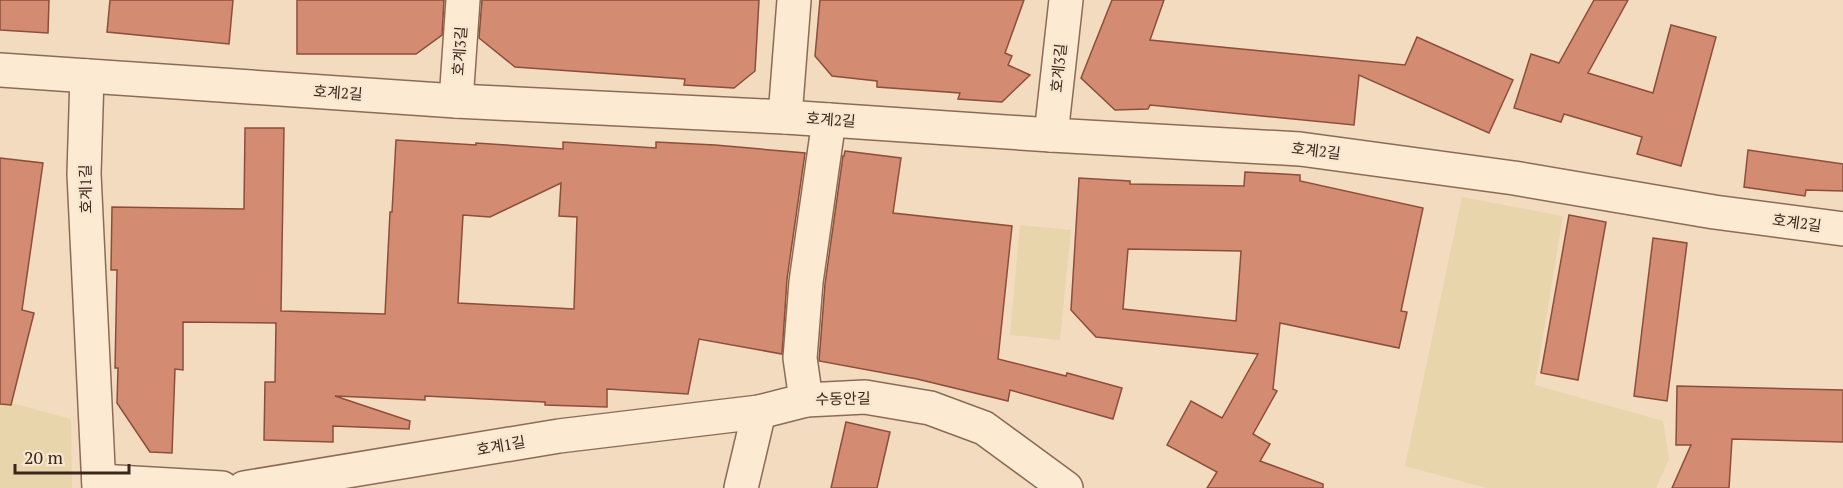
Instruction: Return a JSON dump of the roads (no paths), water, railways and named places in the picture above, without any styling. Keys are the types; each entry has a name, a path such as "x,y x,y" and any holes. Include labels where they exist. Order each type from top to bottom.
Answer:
{"street":[{"name":"호계3길","path":"456,101 463,0"},
{"name":"호계2길","path":"785,117 794,0"},
{"name":"호계3길","path":"1051,135 1066,0"},
{"name":"호계2길","path":"0,70 456,101 785,117 1051,135 1299,148 1514,178 1714,212 1843,229"},
{"name":"호계1길","path":"87,76 84,174 99,485 222,488"},
{"name":"수동안길","path":"829,120 806,282 800,358 806,400 865,397 930,408 984,428 1066,488"},
{"name":"호계1길","path":"244,488 559,436 759,412 806,400"},
{"path":"741,488 759,412"}]}
